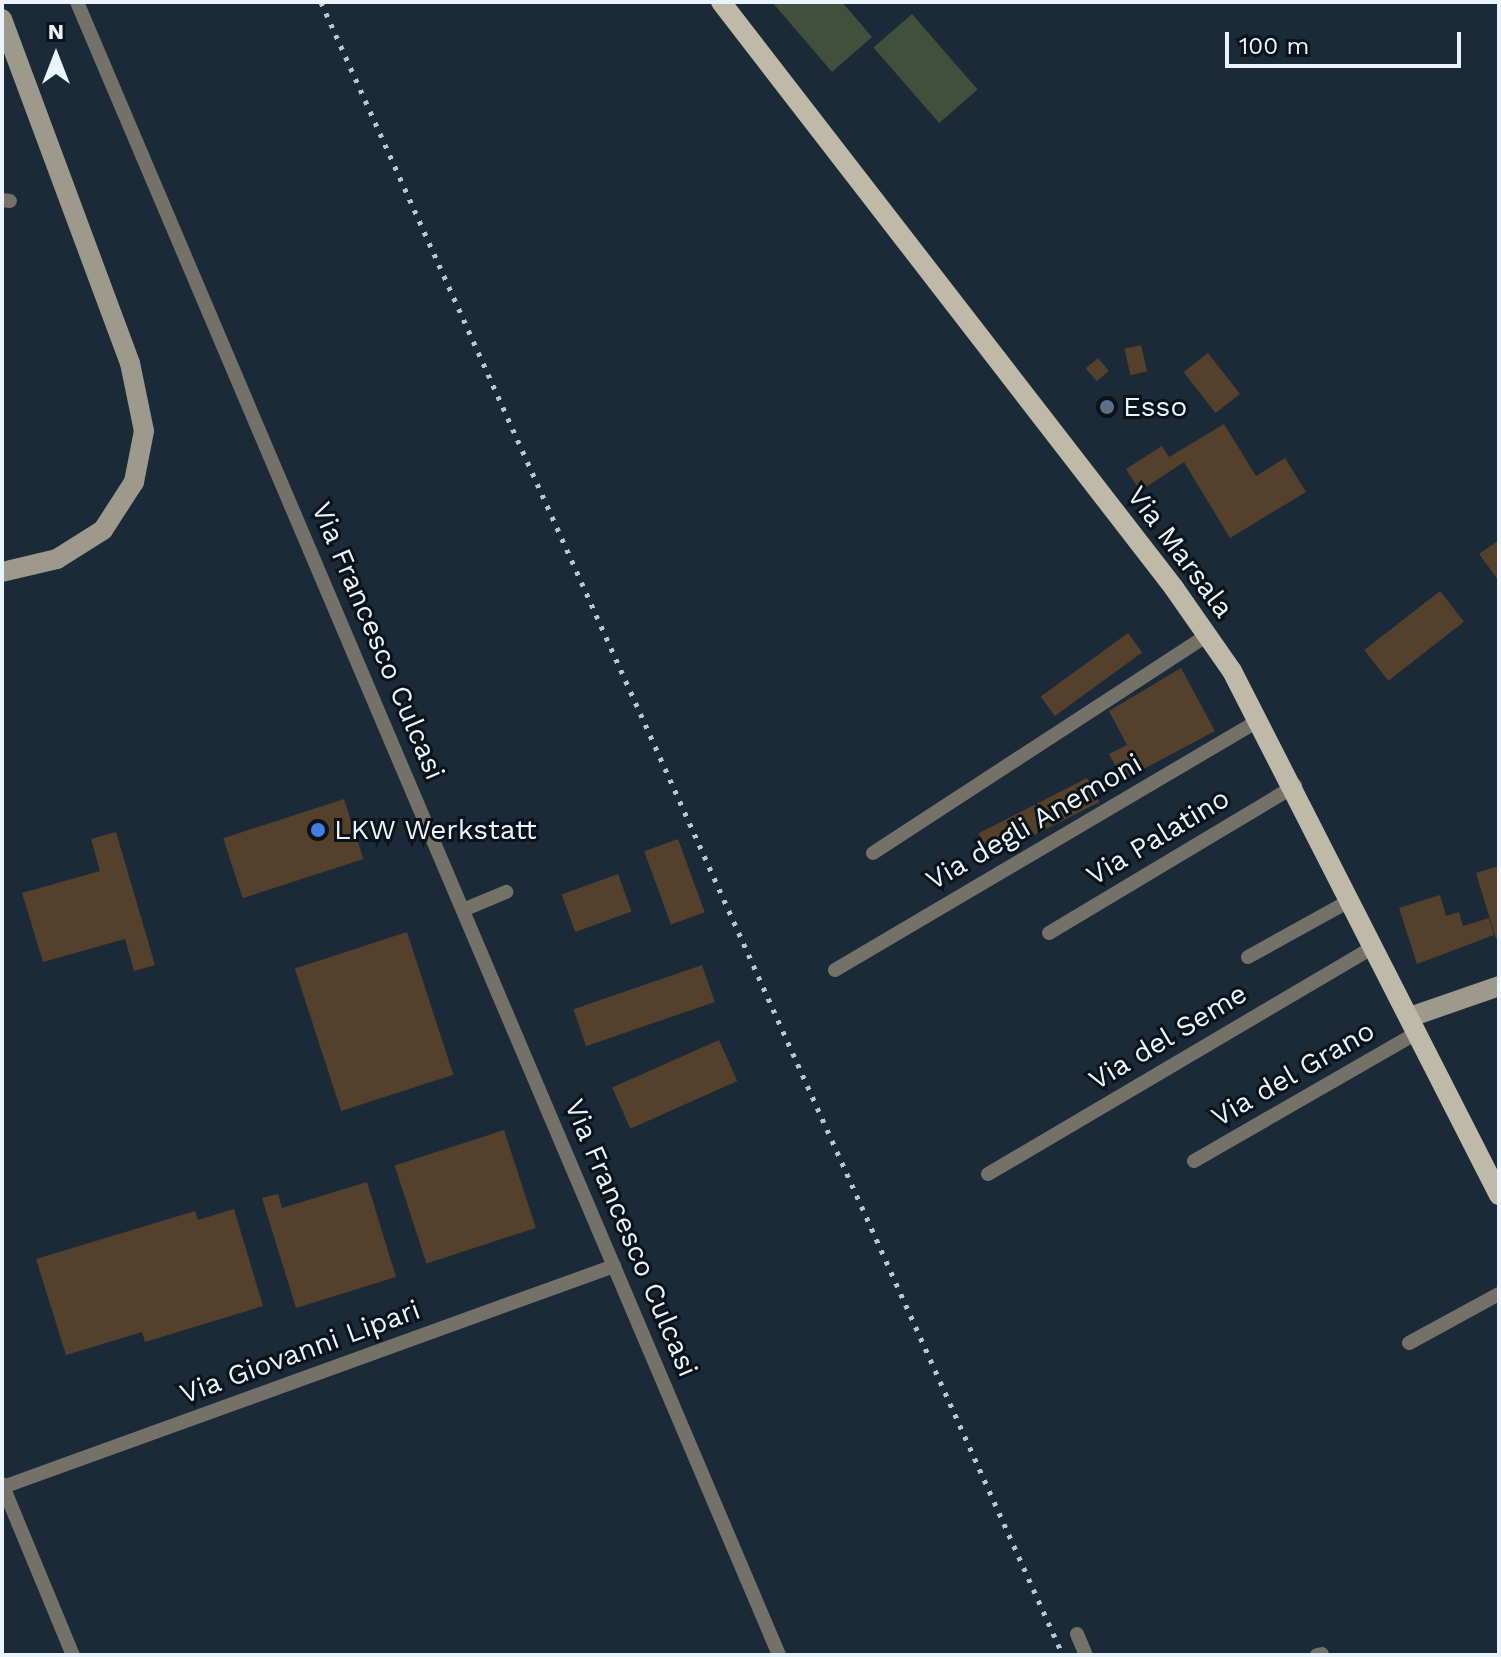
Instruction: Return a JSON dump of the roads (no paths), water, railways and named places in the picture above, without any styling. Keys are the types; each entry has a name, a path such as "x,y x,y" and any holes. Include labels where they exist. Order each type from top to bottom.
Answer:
{"main road":[{"name":"Via Marsala","path":"721,2 1208,635 1260,720 1295,786 1499,1195"},
{"path":"2,19 130,363 144,431 134,482 123,505 83,546 57,559 2,572"},
{"path":"1414,1024 1499,986"}],"street":[{"name":"Via Francesco Culcasi","path":"77,2 779,1655"},
{"path":"873,853 1208,635"},
{"name":"Via degli Anemoni","path":"835,970 1260,720"},
{"name":"Via Palatino","path":"1049,933 1295,786"},
{"path":"463,910 506,892"},
{"path":"1248,957 1351,900"},
{"name":"Via del Seme","path":"988,1174 1375,946"},
{"name":"Via del Grano","path":"1194,1161 1414,1024"},
{"name":"Via Giovanni Lipari","path":"3,1485 614,1266"},
{"path":"1409,1343 1499,1294"},
{"path":"3,1485 73,1655"},
{"path":"1077,1634 1086,1655"}],"railway":[{"path":"321,2 1063,1655"}],"place":[{"name":"Esso","path":"1107,407"},
{"name":"LKW Werkstatt","path":"318,830"}]}
